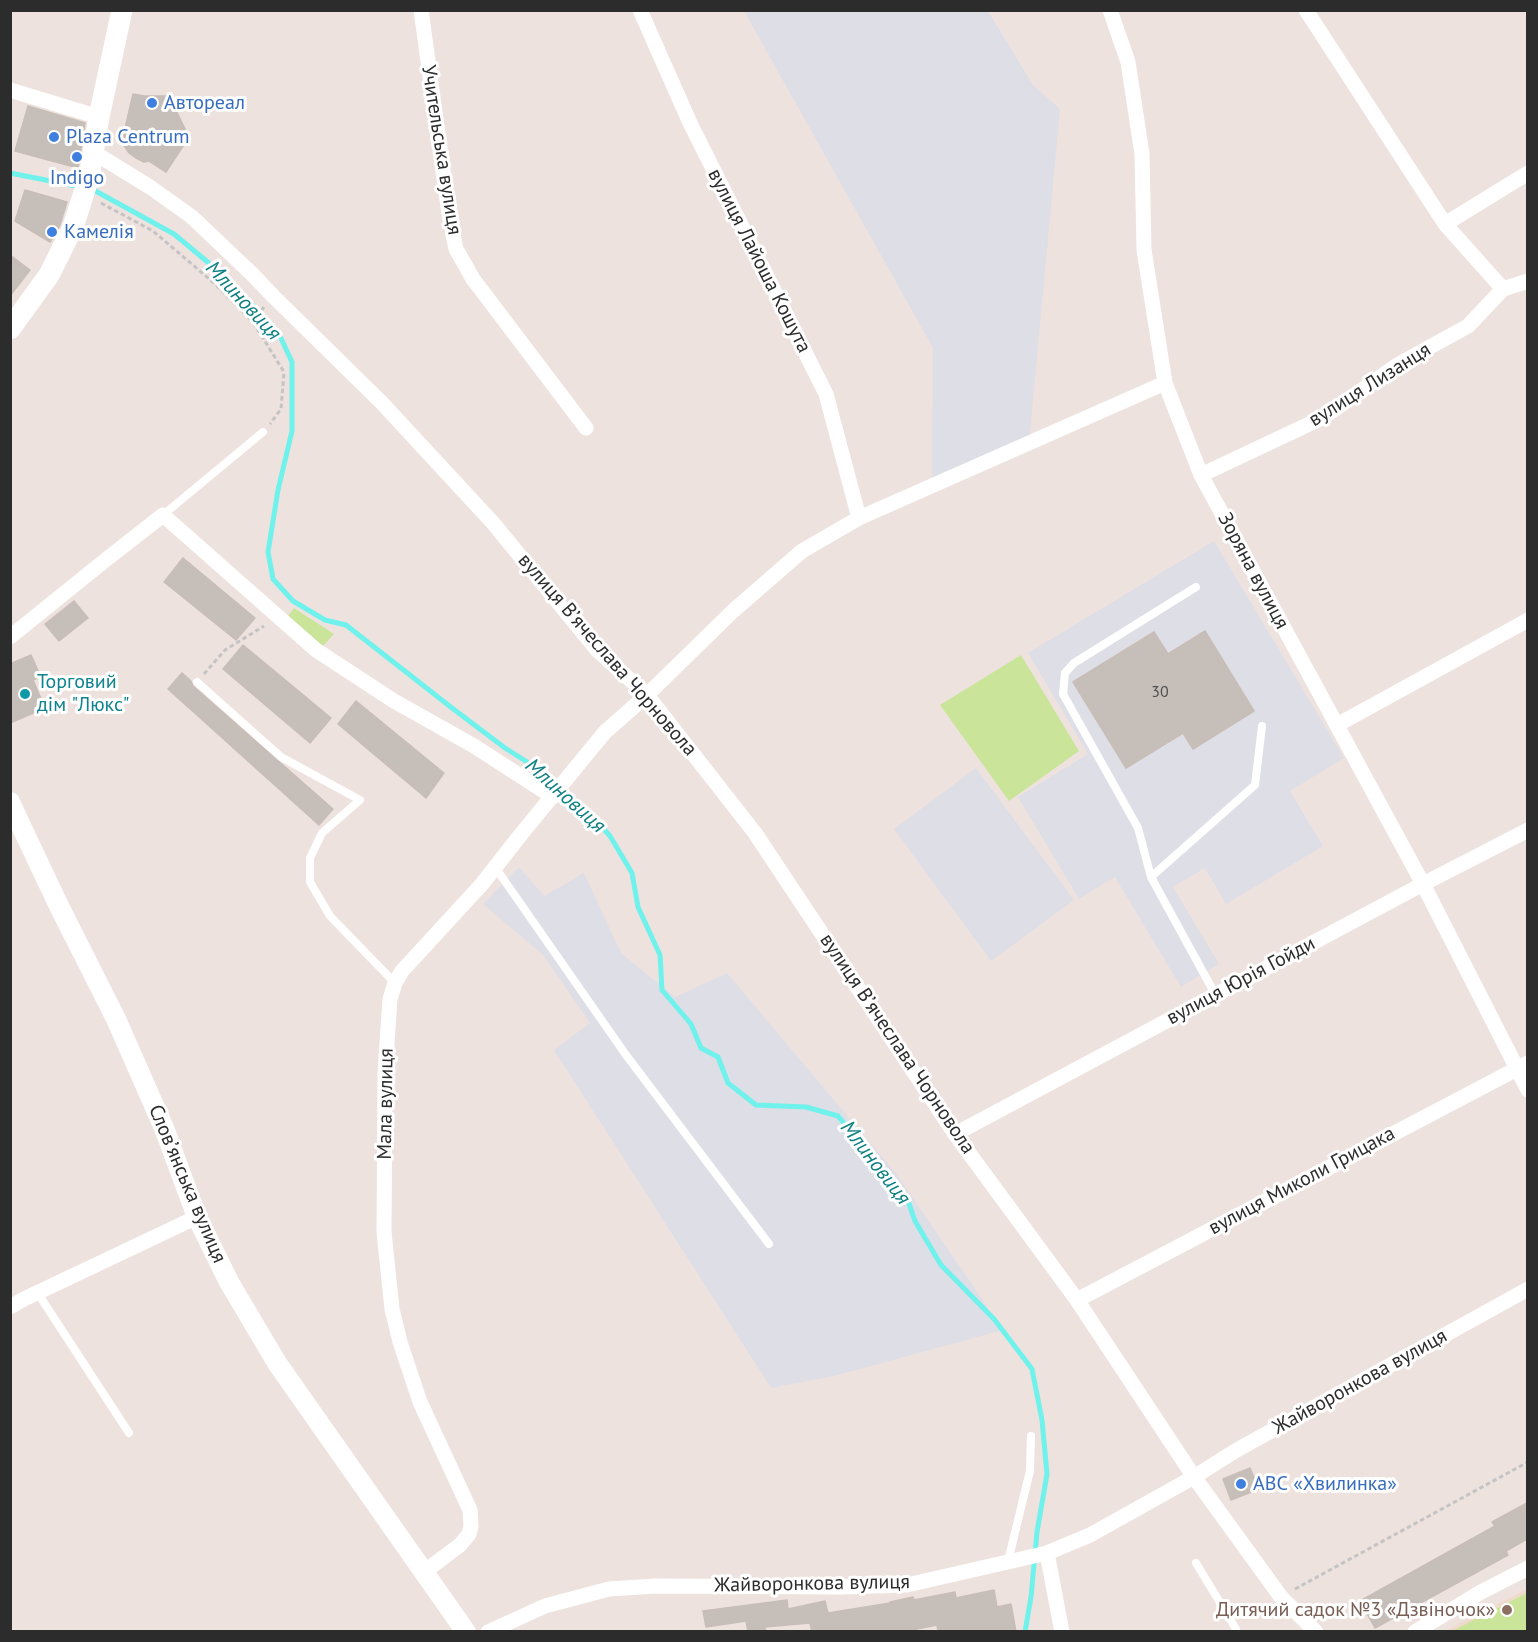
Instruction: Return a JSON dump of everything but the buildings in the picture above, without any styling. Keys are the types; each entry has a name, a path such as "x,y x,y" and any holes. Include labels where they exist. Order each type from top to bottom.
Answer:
{"main road":[{"path":"10,329 49,275 70,234 91,202 89,177 93,152 122,10"}],"street":[{"name":"Учительська вулиця","path":"421,10 449,214 456,249 473,279 586,428"},
{"name":"вулиця Лайоша Кошута","path":"640,10 690,123 826,394 859,518"},
{"name":"Зоряна вулиця","path":"1110,10 1128,62 1141,142 1144,250 1165,383 1201,474 1522,1065 1527,1090"},
{"path":"1306,10 1445,224 1503,289"},
{"path":"10,90 99,117"},
{"name":"вулиця Вʼячеслава Чорновола","path":"93,152 150,187 192,217 253,275 470,497 598,651 647,695 755,833 955,1134 1077,1300 1194,1477"},
{"path":"1445,224 1527,173"},
{"name":"вулиця Лизанця","path":"1201,474 1322,418 1399,364 1468,326 1503,289 1527,281"},
{"name":"Мала вулиця","path":"424,1572 460,1545 469,1534 471,1526 470,1510 420,1402 400,1342 393,1309 384,1232 386,1072 390,999 402,971 482,884 605,732 647,695 733,611 802,551 859,518 1165,383"},
{"path":"10,638 163,515 316,650 394,701 474,746 553,797"},
{"path":"1337,725 1527,620"},
{"name":"Словʼянська вулиця","path":"10,802 116,1019 164,1128 197,1217 229,1282 278,1364 466,1632"},
{"name":"вулиця Юрія Гойди","path":"955,1134 1527,830"},
{"name":"вулиця Миколи Грицака","path":"1077,1300 1522,1065"},
{"path":"10,1307 37,1292 197,1217"},
{"name":"Жайворонкова вулиця","path":"488,1632 545,1605 609,1589 657,1586 907,1585 1047,1553 1090,1535 1194,1477 1234,1451 1527,1290"},
{"path":"1194,1477 1281,1596 1316,1632"},
{"path":"1047,1553 1062,1632"},
{"path":"1415,1632 1481,1592 1527,1568"}],"lane":[{"path":"163,515 263,432"},
{"path":"1196,587 1074,663 1065,673 1063,694 1138,828 1151,877 1215,994"},
{"path":"197,682 281,757 360,800 322,833 310,858 310,882 330,916 395,983"},
{"path":"1151,877 1255,785 1263,726"},
{"path":"495,867 626,1054 769,1244"},
{"path":"37,1292 129,1433"},
{"path":"1011,1560 1030,1471 1031,1436"},
{"path":"1196,1563 1236,1629 1235,1632"}],"path":[{"path":"91,202 153,231 214,283 253,322 284,372 281,410 263,432"},
{"path":"197,682 225,650 278,616"},
{"path":"1281,1596 1527,1462"}],"shaded area":[{"path":"744,11 988,11 1033,85 1060,109 1029,443 932,486 933,348"},
{"path":"1214,541 1344,758 1290,791 1323,846 1226,904 1205,868 1173,887 1219,964 1181,987 1115,877 1079,899 1018,797 1088,754 1028,653"},
{"path":"976,768 1074,900 991,961 894,829"},
{"path":"519,867 544,896 584,873 621,953 675,997 727,973 898,1176 1003,1330 834,1376 771,1388 554,1050 590,1023 543,955 483,904"},
{"name":"Дитячий садок №3 «Дзвіночок»","path":"1527,1589 1527,1631 1445,1631"}],"green space":[{"path":"294,608 334,634 323,646 288,616"},
{"path":"1021,655 1079,751 1009,801 940,705"},
{"name":"Дитячий садок №3 «Дзвіночок»","path":"1527,1593 1527,1631 1452,1631"}],"waterway":[{"name":"Млиновиця","path":"10,173 81,187"},
{"name":"Млиновиця","path":"90,188 174,234 228,279 279,334 292,362 292,431 278,490 268,552 273,579 293,601 325,620 346,625 505,748 543,772 593,817 610,836 632,873 638,907 660,955 662,990 691,1024 701,1048 718,1057 728,1083 756,1105 806,1107 838,1116 908,1201 915,1221 941,1265 994,1319 1032,1369 1042,1420 1047,1474 1037,1532 1025,1632"}],"place":[{"name":"Автореал","path":"152,103"},
{"name":"Plaza Centrum","path":"54,137"},
{"name":"Indigo","path":"77,157"},
{"name":"Камелія","path":"52,232"},
{"name":"Торговий дім \"Люкс\"","path":"25,694"},
{"name":"АВС «Хвилинка»","path":"1241,1484"},
{"name":"Дитячий садок №3 «Дзвіночок»","path":"1507,1610"}]}
